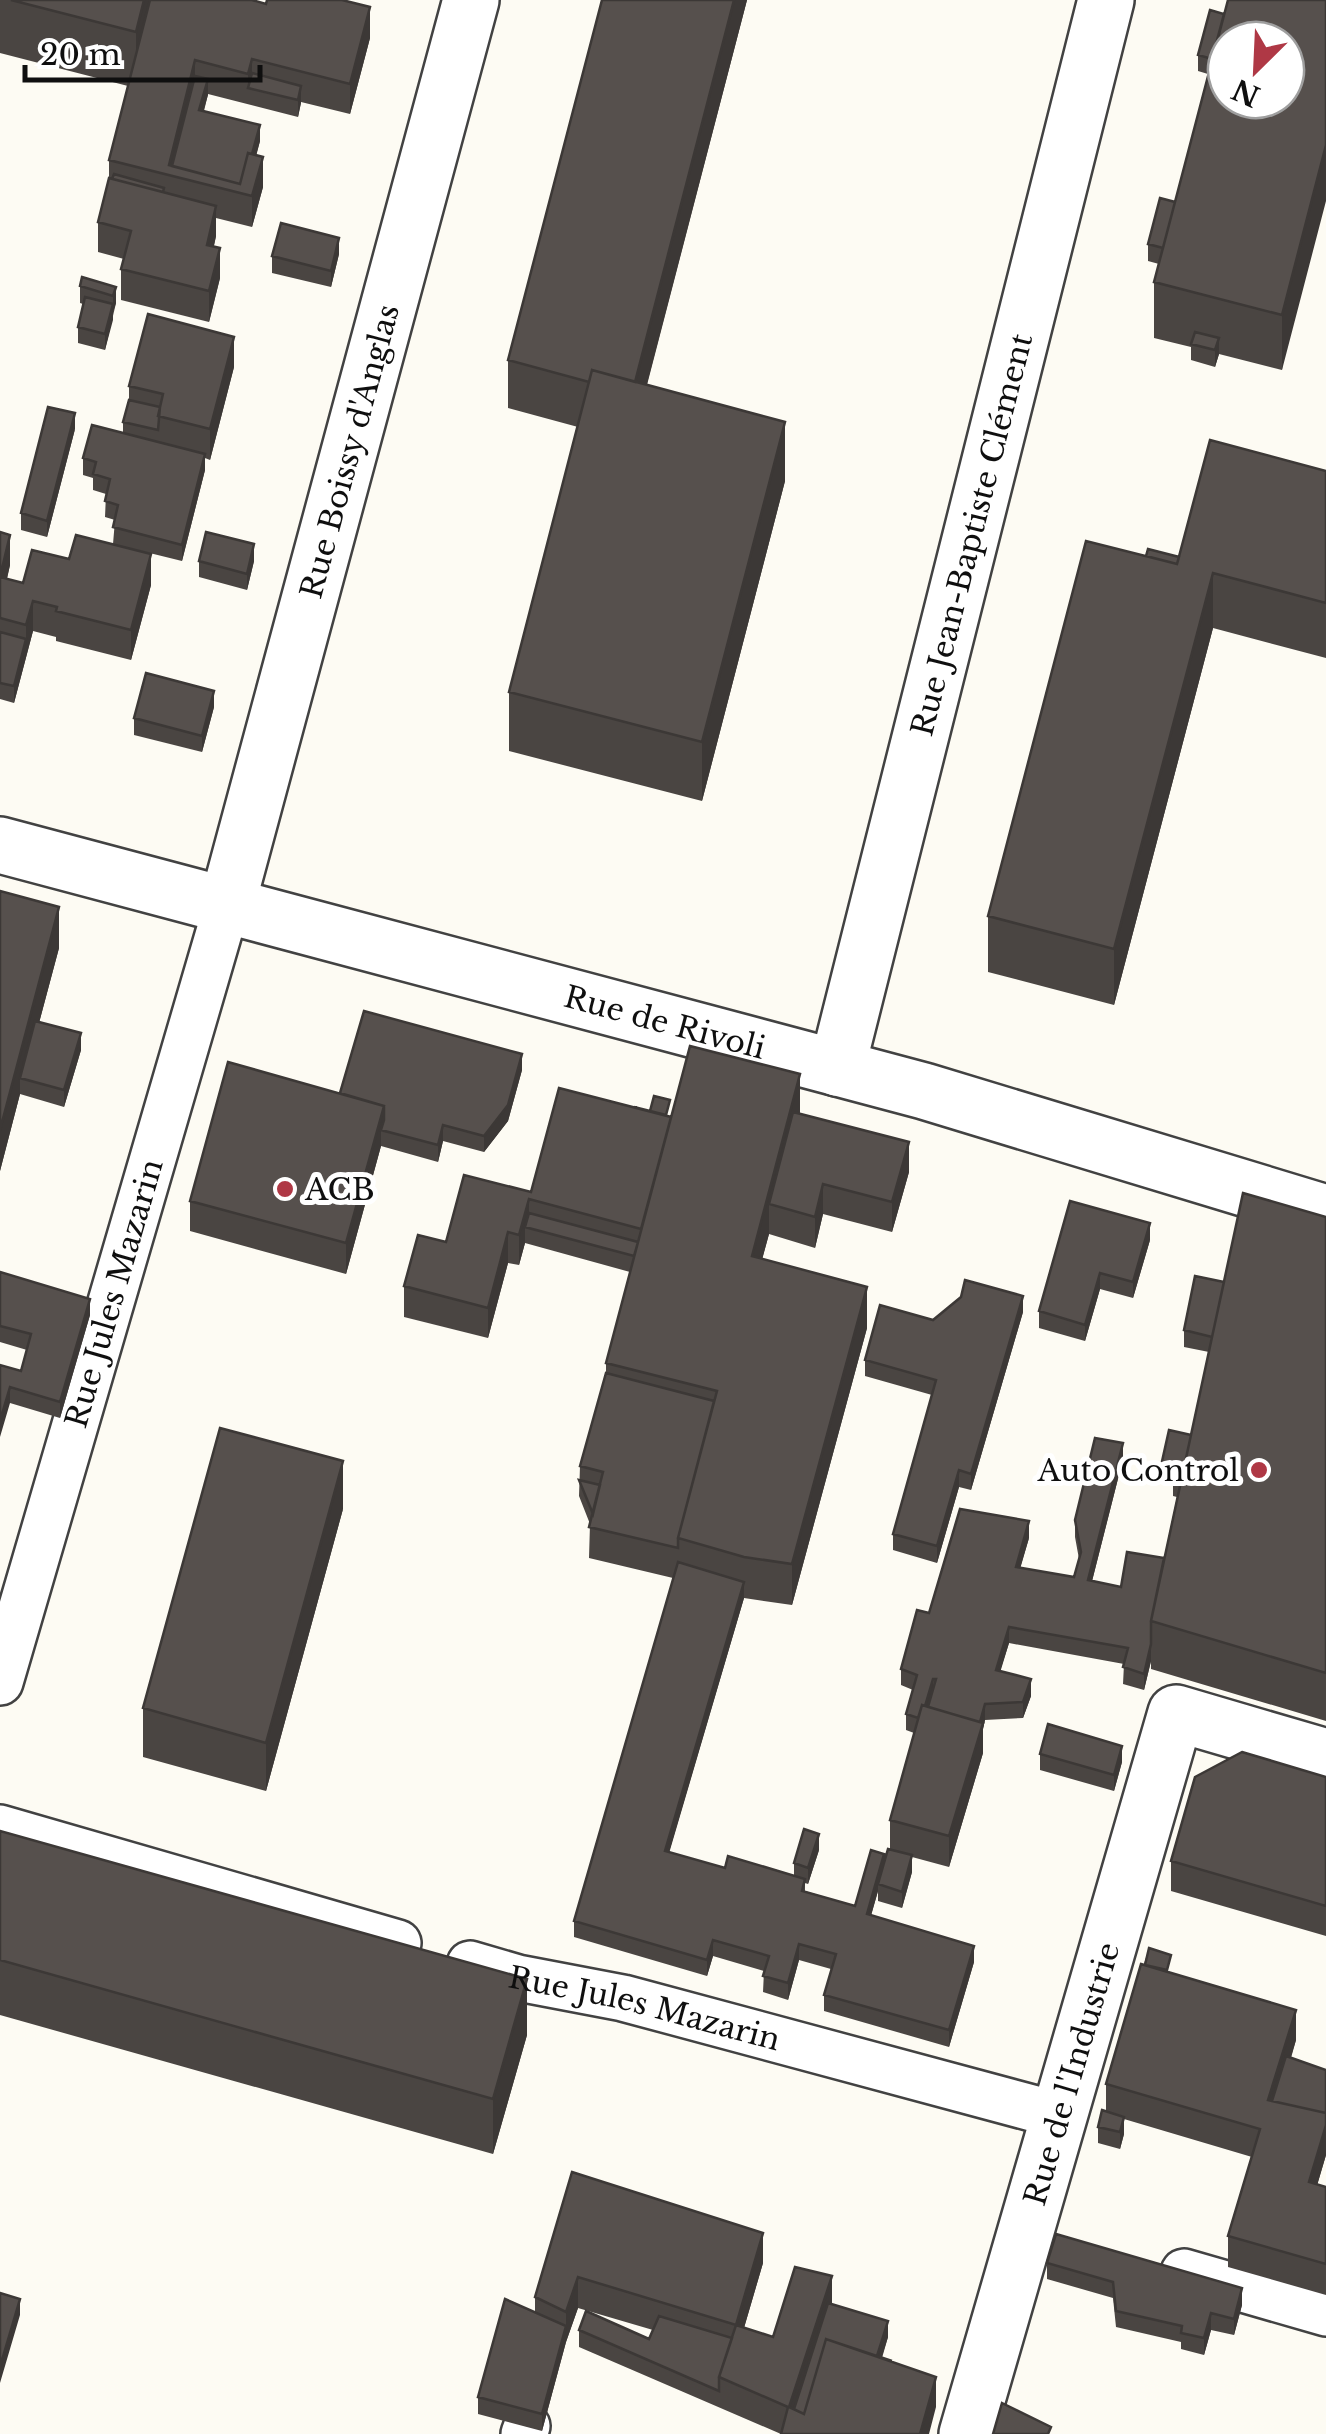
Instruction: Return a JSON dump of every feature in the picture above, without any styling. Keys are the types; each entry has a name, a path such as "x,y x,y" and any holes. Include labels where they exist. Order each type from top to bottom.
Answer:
{"street":[{"name":"Rue Boissy d'Anglas","path":"227,905 471,0"},
{"name":"Rue Jean-Baptiste Clément","path":"837,1068 1106,0"},
{"name":"Rue de Rivoli","path":"0,845 924,1090 1326,1213"},
{"name":"Rue de l'Industrie","path":"967,2434 1044,2232 1058,2116 1176,1714 1326,1757"}],"lane":[{"name":"Rue Jules Mazarin","path":"0,1682 227,905"},
{"name":"Rue Jules Mazarin","path":"0,1828 518,1978 624,1998 1058,2116"},
{"path":"1138,2259 1326,2313"}],"building":[{"path":"11,0 144,0 136,32"},
{"path":"150,0 252,0 266,4 267,0 342,0 370,7 350,84 252,59 248,74 195,60 169,165 240,184 248,153 263,157 252,196 109,160"},
{"path":"602,0 734,0 635,382 592,370 589,382 508,360"},
{"path":"1228,0 1326,0 1326,145 1282,315 1154,282 1206,84 1206,120 1306,120 1306,20 1223,20"},
{"path":"1210,10 1224,14 1222,20 1207,20"},
{"path":"1206,25 1206,57 1198,55"},
{"path":"252,73 301,86 298,100 248,88"},
{"path":"195,76 208,79 199,110 260,125 240,184 172,166"},
{"path":"114,174 164,188 163,192 112,179"},
{"path":"109,178 216,206 207,245 220,248 209,291 121,269 131,231 98,222"},
{"path":"1160,198 1175,202 1163,248 1148,244"},
{"path":"281,223 339,238 331,271 272,256"},
{"path":"82,277 116,287 113,296 80,286"},
{"path":"85,297 113,304 105,334 78,327"},
{"path":"148,314 234,337 210,429 158,416 163,394 129,386"},
{"path":"1195,332 1219,338 1215,350 1191,344"},
{"path":"592,370 785,422 702,742 509,692"},
{"path":"129,400 160,407 158,430 123,422"},
{"path":"48,407 75,413 47,521 21,513"},
{"path":"92,425 205,454 182,545 113,527 118,505 105,501 110,479 93,474 96,462 83,458"},
{"path":"1210,440 1326,471 1326,603 1213,573 1114,949 988,916 1086,541 1177,564"},
{"path":"0,532 10,535 0,577"},
{"path":"206,532 254,544 247,574 199,561"},
{"path":"76,535 151,554 131,630 56,611 57,607 33,601 26,625 0,618 0,577 23,583 32,550 69,559"},
{"path":"1148,549 1179,557 1177,564 1146,556"},
{"path":"0,632 26,639 14,686 0,683"},
{"path":"146,673 214,691 202,736 134,718"},
{"path":"0,891 59,907 0,1130"},
{"path":"364,1011 522,1054 508,1105 484,1136 443,1125 438,1145 381,1130 384,1106 340,1093"},
{"path":"35,1021 81,1033 64,1090 20,1078"},
{"path":"690,1046 800,1074 752,1256 867,1287 792,1564 744,1557 678,1538 717,1391 606,1363"},
{"name":"ACB","path":"228,1062 384,1106 346,1243 190,1201"},
{"path":"559,1088 671,1117 641,1229 529,1199 519,1235 508,1232 488,1308 404,1286 418,1235 446,1242 464,1175 531,1192"},
{"path":"654,1096 670,1100 666,1115 650,1111"},
{"path":"793,1112 909,1142 892,1202 823,1184 815,1217 769,1204"},
{"name":"Auto Control","path":"1243,1193 1326,1217 1326,1673 1151,1621"},
{"path":"1070,1201 1150,1223 1133,1282 1100,1273 1085,1325 1039,1311"},
{"path":"529,1213 638,1242 634,1256 525,1227"},
{"path":"0,1272 90,1299 60,1402 10,1387 0,1421 0,1365 21,1371 31,1334 0,1326"},
{"path":"1195,1276 1224,1282 1212,1337 1184,1330"},
{"path":"965,1280 1023,1296 971,1474 959,1470 937,1546 893,1534 936,1380 865,1360 880,1305 933,1320 961,1297"},
{"path":"606,1373 714,1401 678,1548 589,1527 603,1472 580,1466"},
{"path":"220,1428 343,1461 266,1743 143,1708"},
{"path":"1169,1430 1191,1435 1181,1481 1173,1480 1175,1468 1161,1466"},
{"path":"1095,1438 1123,1443 1088,1580 1121,1587 1127,1552 1164,1558 1144,1674 1123,1667 1128,1648 1009,1627 996,1670 1031,1679 1023,1702 985,1704 980,1722 928,1707 933,1679 918,1718 906,1714 917,1675 901,1669 917,1610 929,1613 960,1509 1029,1521 1016,1567 1074,1577 1081,1552 1075,1520"},
{"path":"579,1480 600,1485 593,1514"},
{"path":"678,1562 744,1582 665,1851 725,1868 728,1856 805,1879 802,1891 855,1906 871,1850 884,1854 867,1914 974,1946 949,2030 824,1995 836,1954 799,1944 788,1983 763,1976 769,1956 713,1940 707,1960 574,1921"},
{"path":"922,1705 983,1723 949,1836 890,1820"},
{"path":"1048,1724 1122,1746 1114,1775 1040,1754"},
{"path":"1242,1752 1326,1777 1326,1906 1171,1861 1195,1777"},
{"path":"804,1829 819,1834 808,1868 794,1863"},
{"path":"0,1831 527,1979 493,2099 0,1960"},
{"path":"888,1849 912,1855 902,1892 878,1884"},
{"path":"1149,1948 1171,1955 1167,1970 1145,1965"},
{"path":"1141,1964 1296,2010 1268,2100 1326,2113 1309,2182 1326,2187 1326,2264 1228,2236 1260,2129 1106,2084"},
{"path":"1286,2056 1326,2070 1326,2113 1272,2101"},
{"path":"1102,2110 1124,2117 1120,2132 1098,2127"},
{"path":"572,2172 763,2233 736,2325 578,2277 566,2312 535,2297"},
{"path":"1056,2234 1242,2288 1234,2319 1211,2313 1204,2338 1181,2333 1182,2326 1116,2311 1113,2282 1047,2263"},
{"path":"795,2267 832,2276 789,2407 804,2414 826,2339 936,2377 920,2434 781,2434 788,2407 719,2377 736,2325 773,2337"},
{"path":"0,2293 20,2299 0,2367"},
{"path":"505,2299 566,2326 542,2414 478,2397"},
{"path":"828,2303 888,2321 877,2356 826,2339 804,2414 794,2409"},
{"path":"586,2311 649,2339 659,2316 732,2338 719,2377 719,2391 579,2330"},
{"path":"1002,2403 1051,2427 1048,2434 993,2434"}],"place":[{"name":"ACB","path":"285,1189"},
{"name":"Auto Control","path":"1259,1470"}]}
